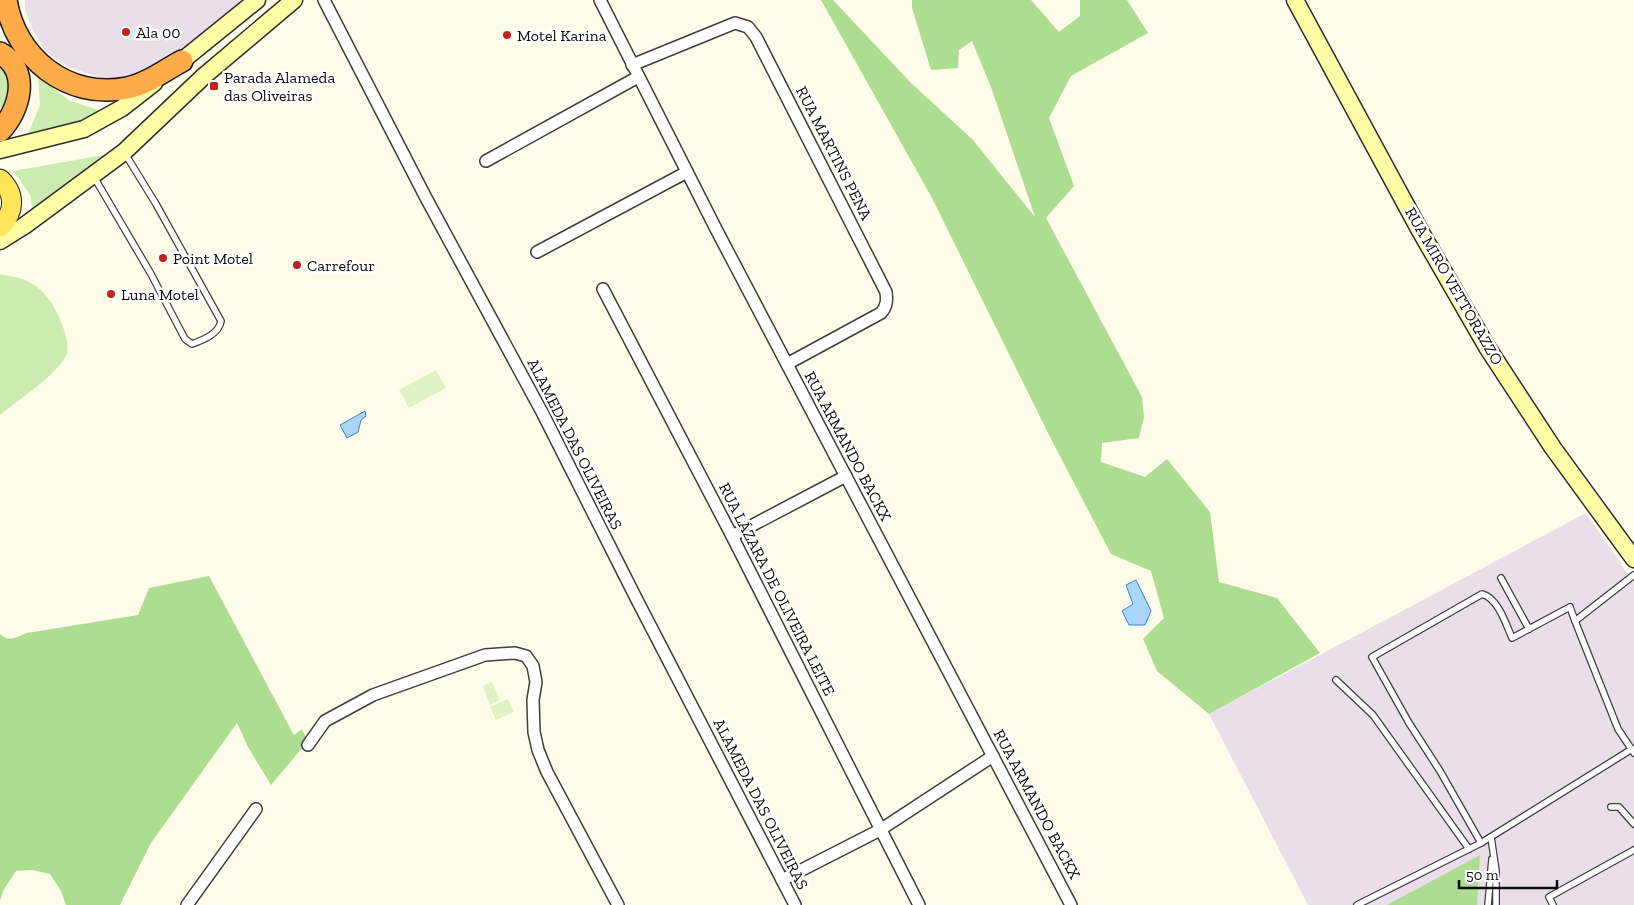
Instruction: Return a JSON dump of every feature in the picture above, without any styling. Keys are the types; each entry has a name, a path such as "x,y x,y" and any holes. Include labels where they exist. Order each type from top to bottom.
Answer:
{"highway":[{"path":"6,0 13,27 28,53 43,67 72,83 100,89 129,87 182,61"},
{"path":"0,53 10,61 19,76 20,89 13,114 0,131"}],"main road":[{"path":"0,150 73,133 94,124 122,108 257,0"},
{"path":"0,241 124,152 204,76 294,0"},
{"name":"RUA MIRO VETTORAZZO","path":"1295,0 1415,220 1487,347 1553,448 1634,558"},
{"path":"0,178 10,193 12,208 8,218 0,227"}],"street":[{"name":"ALAMEDA DAS OLIVEIRAS","path":"324,0 425,196 543,414 782,880 791,904"},
{"name":"RUA ARMANDO BACKX","path":"600,0 687,172 1071,905"},
{"name":"RUA MARTINS PENA","path":"632,65 735,23 748,27 756,37 886,292 887,301 881,312 787,364"},
{"path":"486,161 638,77"},
{"path":"537,252 687,172"},
{"name":"RUA LÁZARA DE OLIVEIRA LEITE","path":"603,289 732,536 919,905"},
{"path":"732,536 846,476"},
{"path":"308,745 325,721 373,695 485,655 515,653 526,656 533,666 536,682 533,700 534,732 538,750 547,772 618,905"},
{"path":"782,880 880,830 993,756"},
{"path":"188,905 256,809"}],"lane":[{"path":"93,175 151,274 185,339 192,344 211,335 220,327 221,321 165,220 124,152"},
{"path":"1575,622 1634,575"},
{"path":"1501,578 1529,630"},
{"path":"1357,905 1481,843 1633,751 1618,729 1570,607 1512,638 1495,605 1489,597 1482,594 1372,657 1481,843"},
{"path":"1336,680 1373,715 1469,849"},
{"path":"1611,807 1619,807 1634,824"},
{"path":"1490,837 1496,871 1496,905"},
{"path":"1553,905 1549,897 1634,850"},
{"path":"1488,905 1492,854"}],"shaded area":[{"path":"25,0 248,0 194,48 133,80 101,78 68,67 45,51 25,11"},
{"path":"1586,513 1634,583 1634,905 1308,905 1209,714"}],"green space":[{"path":"821,0 833,0 911,83 973,140 1035,217 991,87 972,41 959,50 958,68 931,70 912,8 912,0 1031,0 1059,32 1080,16 1080,0 1127,0 1148,33 1071,76 1049,118 1074,186 1046,218 1142,397 1144,417 1139,438 1102,443 1101,462 1145,477 1167,459 1210,512 1219,582 1277,598 1320,653 1209,714 1157,671 1143,639 1164,618 1151,571 1111,554 1050,437 932,198"},
{"path":"0,64 7,76 9,90 6,100 0,109"},
{"path":"38,76 70,101 105,112 55,131 28,134 40,105"},
{"path":"110,154 32,212 31,196 13,171"},
{"path":"0,275 28,281 42,291 57,313 68,347 63,361 56,369 38,386 0,415"},
{"path":"436,370 446,388 409,408 399,390"},
{"path":"209,576 294,735 302,729 308,741 271,785 248,747 237,723 151,843 120,905 66,905 61,891 50,874 32,870 16,871 3,891 0,901 0,634 10,639 27,633 138,615 149,588"},
{"path":"492,682 500,700 490,705 483,686"},
{"path":"508,699 514,712 496,720 490,707"},
{"path":"1480,855 1477,905 1387,905"}],"water":[{"path":"365,411 366,416 361,420 358,432 347,438 340,425"},
{"path":"1136,580 1151,611 1145,625 1129,625 1122,611 1133,604 1126,585"}],"place":[{"name":"Ala 00","path":"126,32"},
{"name":"Motel Karina","path":"507,35"},
{"name":"Parada Alameda das Oliveiras","path":"214,86"},
{"name":"Point Motel","path":"163,258"},
{"name":"Carrefour","path":"297,265"},
{"name":"Luna Motel","path":"111,294"}]}
